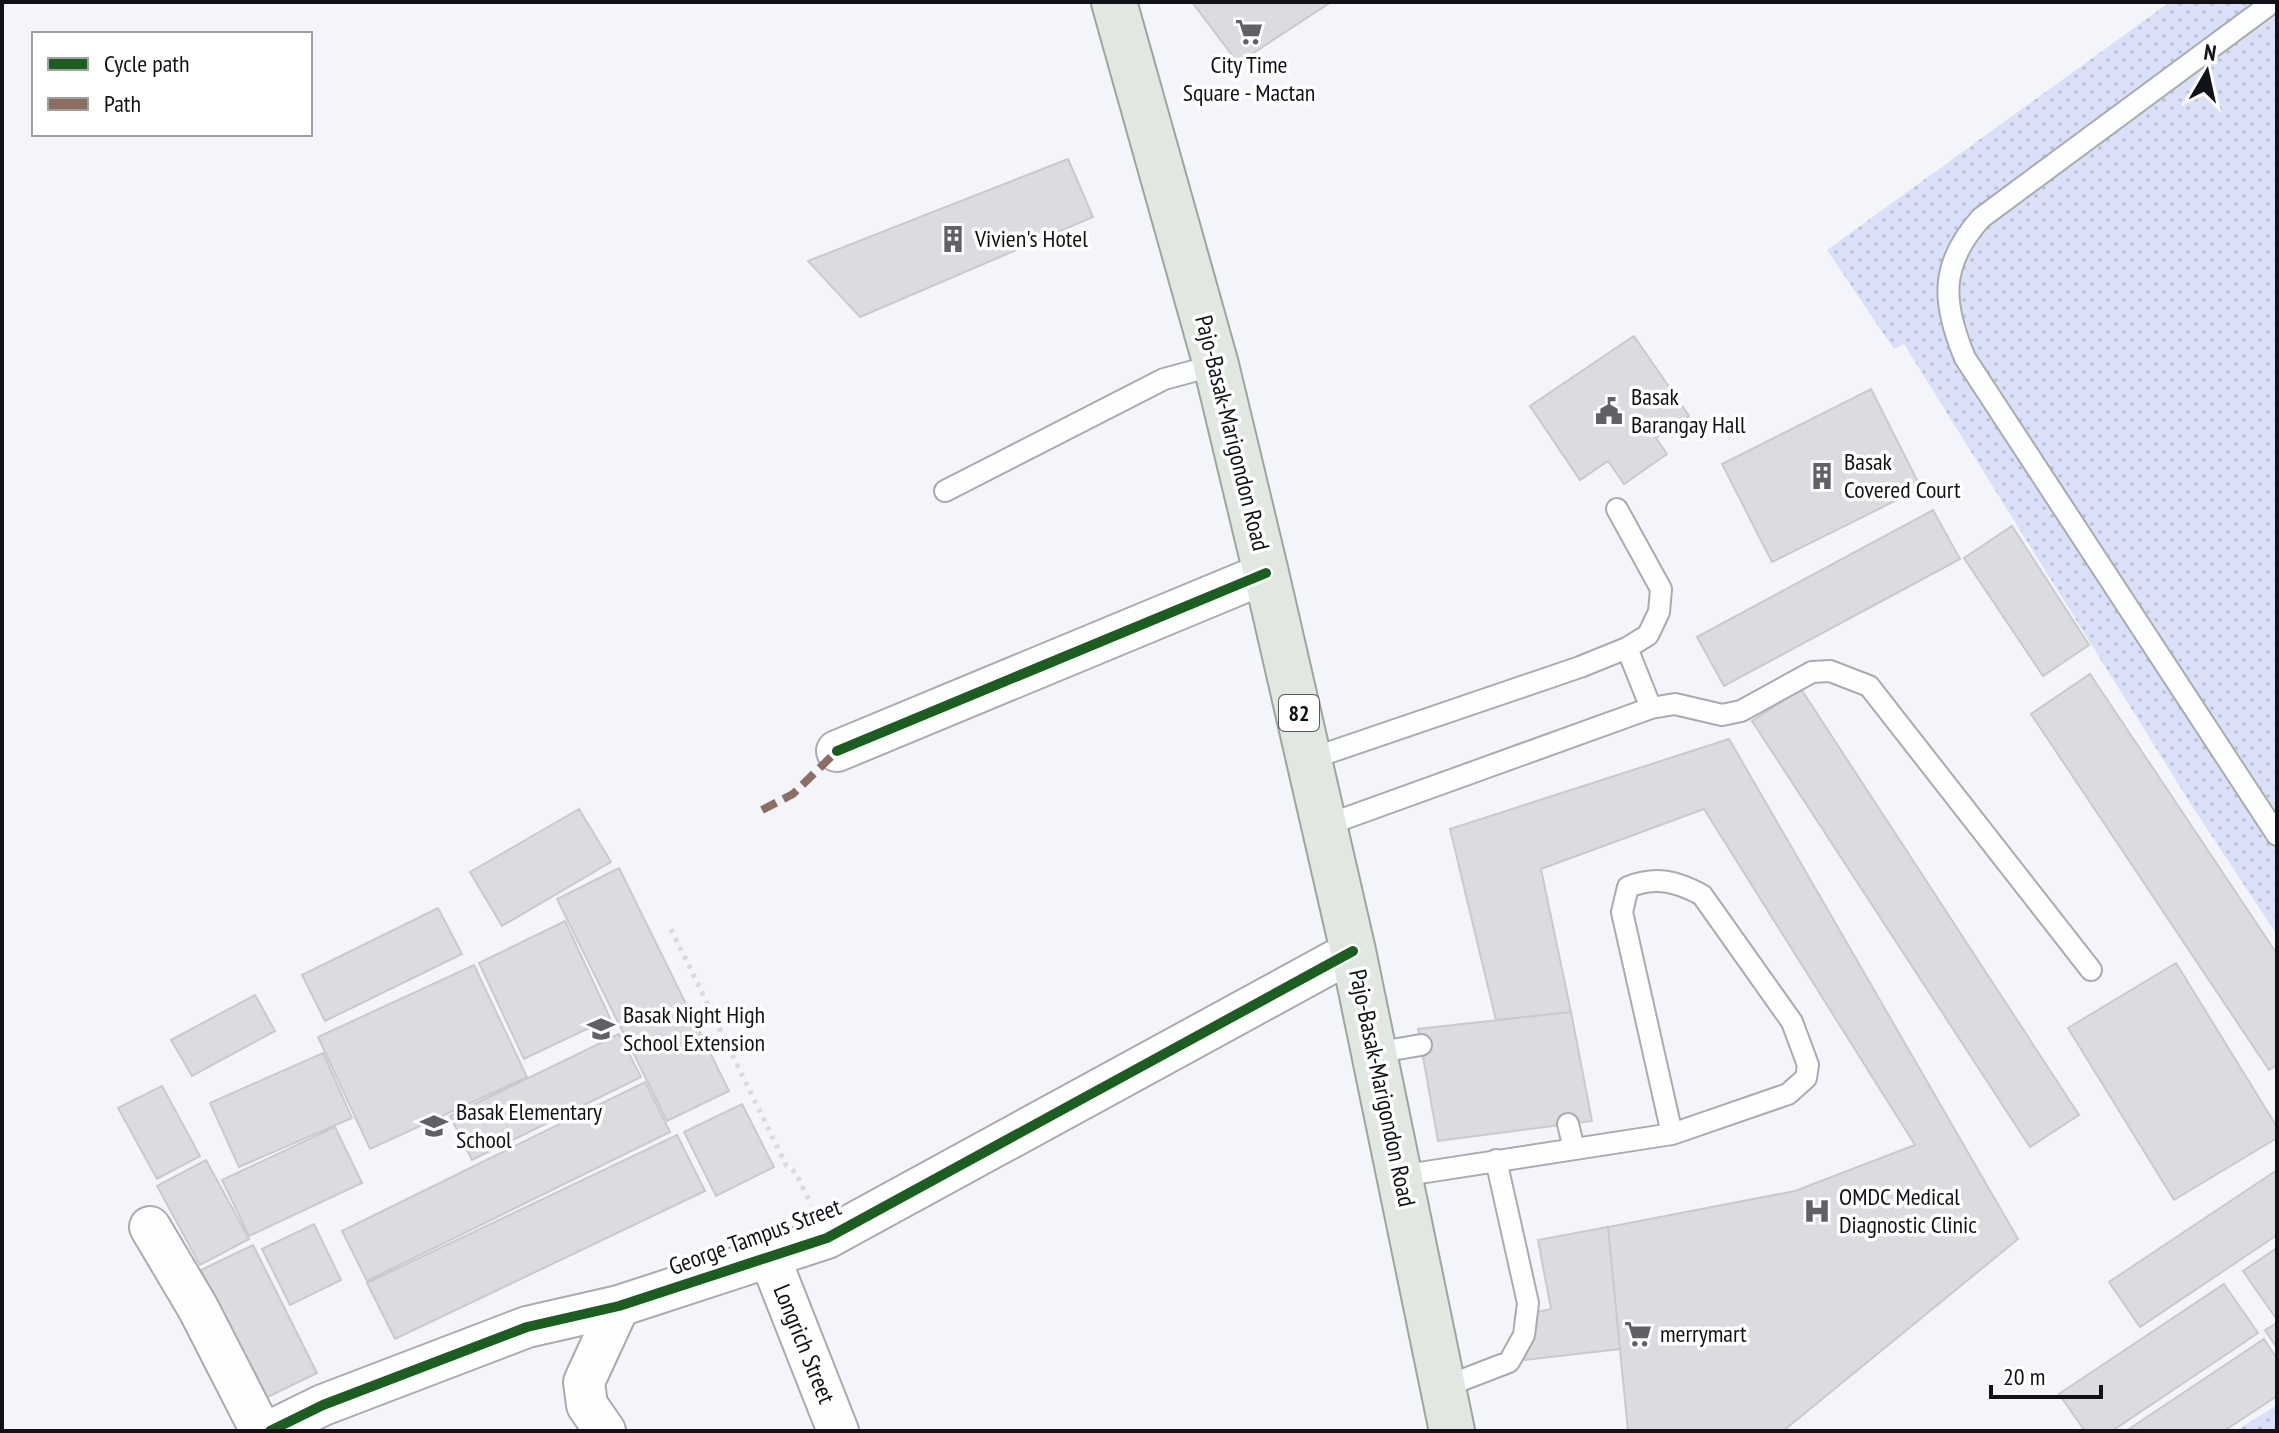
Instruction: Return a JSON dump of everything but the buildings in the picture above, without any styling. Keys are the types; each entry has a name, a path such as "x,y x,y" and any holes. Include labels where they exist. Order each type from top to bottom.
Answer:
{"main road":[{"name":"Pajo-Basak-Marigondon Road","path":"1114,2 1216,365 1310,759 1452,1431"}],"street":[{"path":"837,751 1266,573"},
{"name":"George Tampus Street","path":"270,1431 323,1405 527,1327 619,1306 827,1238 1353,951"},
{"path":"150,1227 198,1308 261,1431"},
{"name":"Longrich Street","path":"769,1256 838,1431"},
{"path":"605,1431 587,1405 584,1382 619,1306"}],"lane":[{"path":"2273,2 1981,218 1965,236 1953,261 1947,292 1950,322 1965,358 2277,835"},
{"path":"945,491 1164,379 1216,365"},
{"path":"1310,759 1627,648 1648,635 1659,612 1661,589 1617,509"},
{"path":"1627,648 1651,708"},
{"path":"1324,826 1651,708 1675,704 1722,715 1812,672 1830,671 1869,686 2091,970"},
{"path":"1400,1176 1672,1134 1788,1094 1806,1078 1808,1065 1792,1022 1702,895 1680,883 1649,878 1628,887 1622,912 1672,1134"},
{"path":"1374,1053 1421,1045"},
{"path":"1568,1124 1574,1149"},
{"path":"1444,1387 1509,1362 1524,1335 1528,1303 1496,1160"}],"path":[{"path":"671,929 786,1165 796,1173 827,1238"}],"shaded area":[{"path":"2170,2 2277,2 2277,935 2194,809 1904,344 1894,349 1827,250"},
{"path":"2277,1405 2277,1431 2236,1431"}],"marked path":[{"path":"762,810 793,794 837,751"}],"cycle path":[{"path":"837,751 1266,573"},
{"path":"270,1431 323,1405 527,1327 619,1306 827,1238 1353,951"}],"place":[{"name":"City Time Square - Mactan","path":"1249,32"},
{"name":"Vivien's Hotel","path":"953,239"},
{"name":"Basak Barangay Hall","path":"1609,411"},
{"name":"Basak Covered Court","path":"1822,476"},
{"name":"Basak Night High School Extension","path":"601,1029"},
{"name":"Basak Elementary School","path":"434,1126"},
{"name":"OMDC Medical Diagnostic Clinic","path":"1817,1211"},
{"name":"merrymart","path":"1638,1334"}]}
